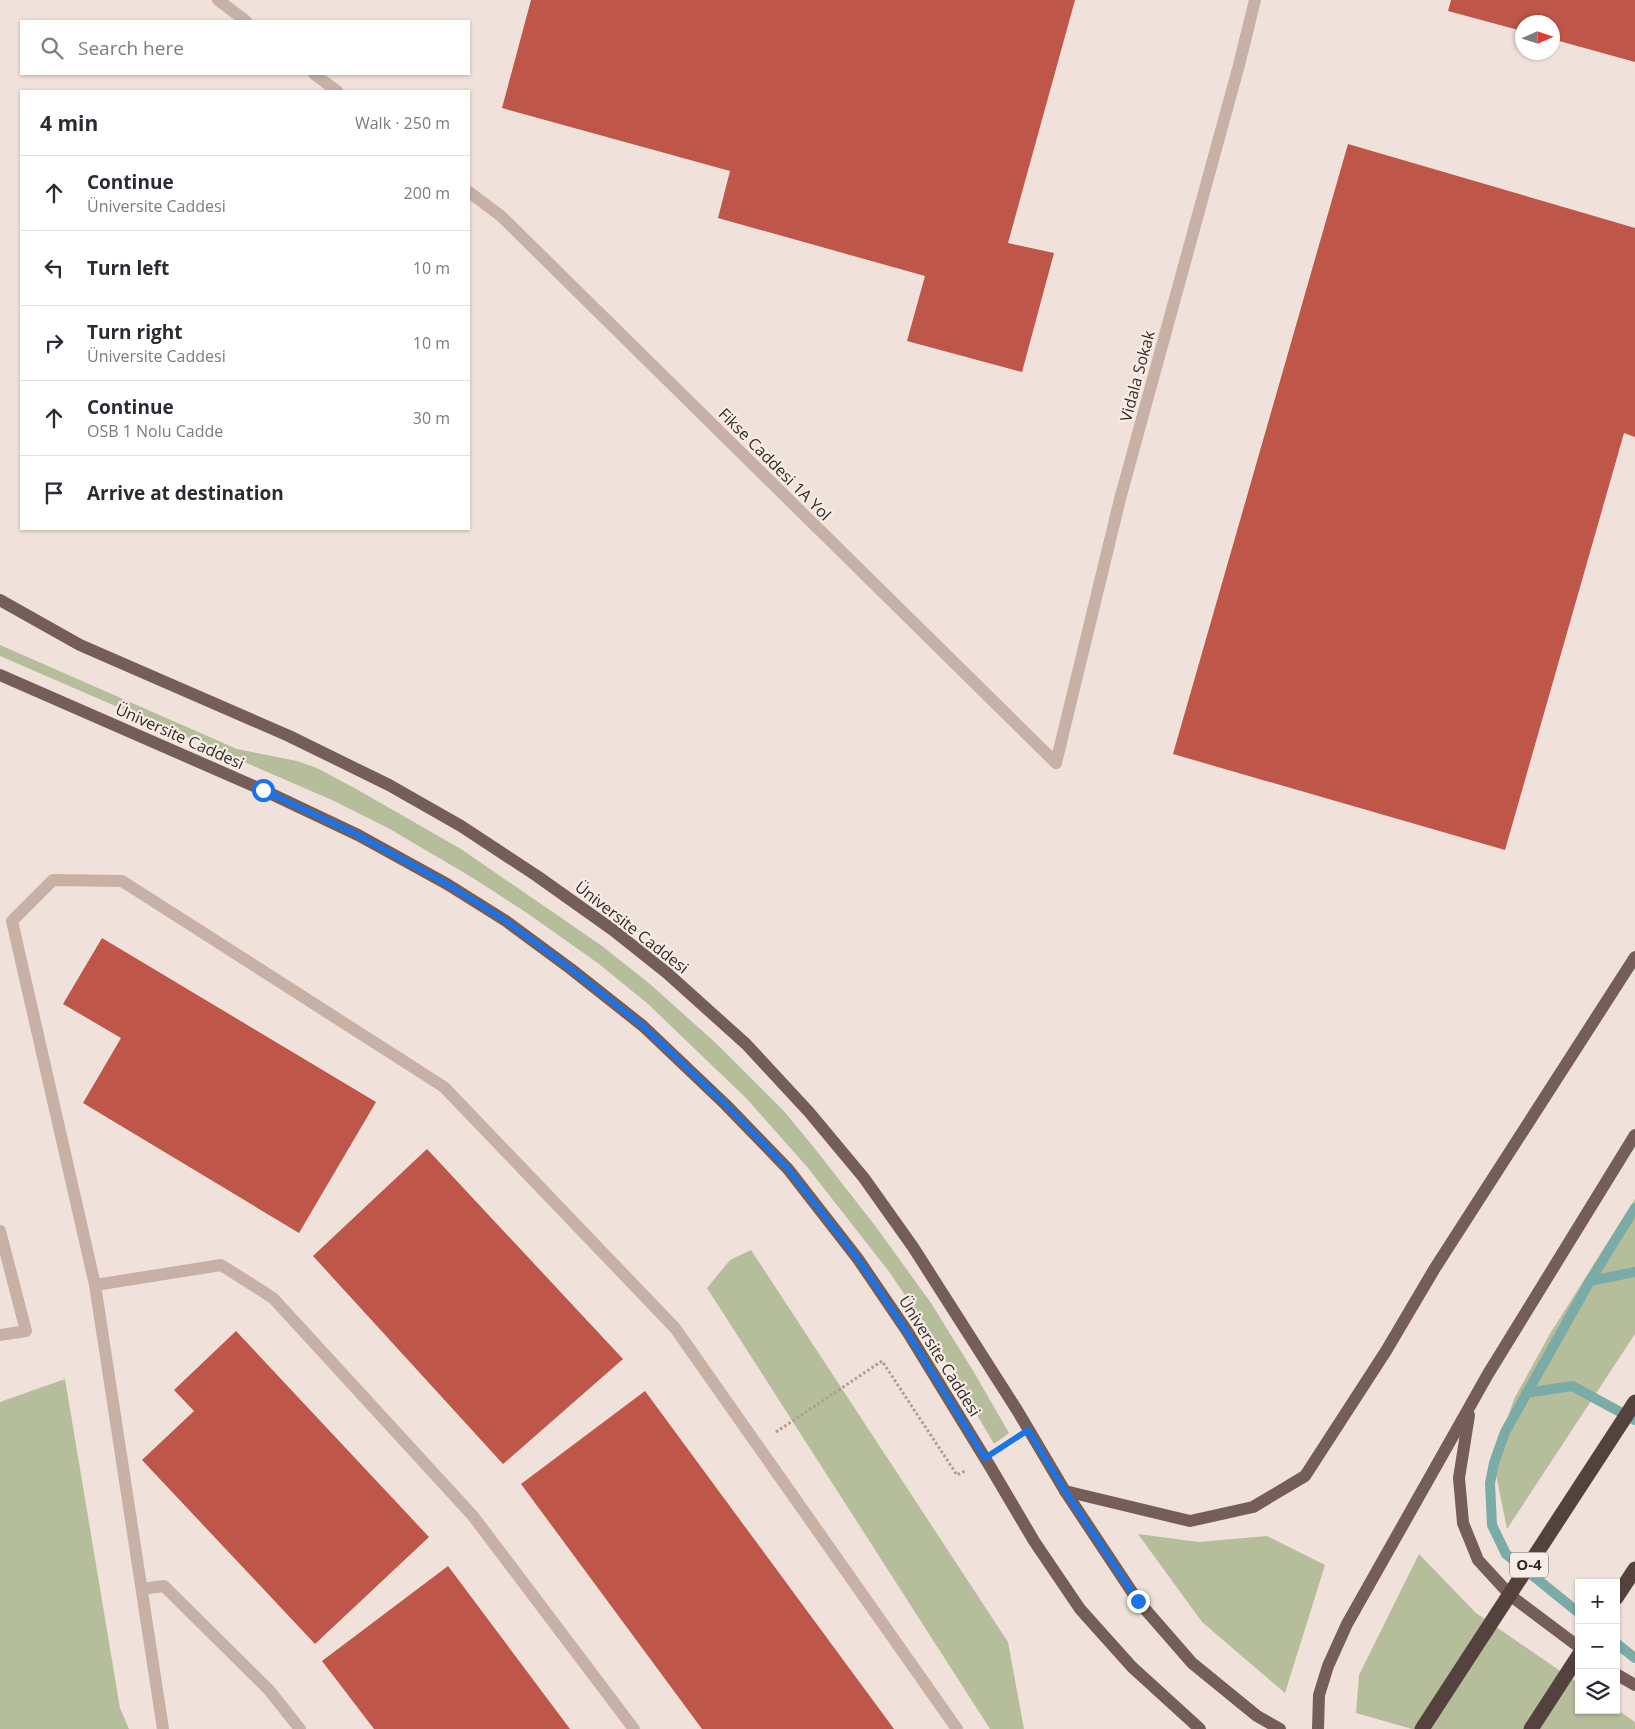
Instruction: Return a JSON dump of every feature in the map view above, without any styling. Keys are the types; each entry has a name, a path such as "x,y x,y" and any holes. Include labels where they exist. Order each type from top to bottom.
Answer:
{"highway":[{"name":"O-4","path":"1422,1729 1635,1402"},
{"path":"1620,1592 1635,1569"},
{"path":"1531,1729 1575,1662"}],"main road":[{"name":"Üniversite Caddesi","path":"0,600 80,645 289,736 389,785 453,821 537,876 606,924 667,973 746,1044 809,1112 864,1178 913,1247 961,1320 1065,1491 1138,1601 1192,1663 1258,1716 1280,1729"},
{"name":"Üniversite Caddesi","path":"0,675 263,790 358,835 447,884 506,921 578,974 643,1026 725,1104 788,1169 858,1259 907,1332 1034,1541 1080,1609 1132,1667 1200,1729"},
{"path":"1065,1491 1190,1521 1253,1507 1305,1476 1386,1351 1435,1268 1635,957"},
{"path":"1318,1729 1319,1695 1328,1666 1348,1624 1493,1366 1635,1135"},
{"path":"1470,1408 1459,1478 1463,1523 1478,1560 1511,1596 1575,1644"},
{"path":"1620,1677 1635,1686"}],"street":[{"path":"218,0 245,20"},
{"name":"Vidala Sokak","path":"1056,763 1120,499 1239,65 1255,0"},
{"path":"315,75 336,90"},
{"name":"Fikse Caddesi 1A Yol","path":"470,193 501,216 1056,763"},
{"path":"163,1729 95,1285 12,921 54,880 122,880 444,1087 675,1328 957,1729"},
{"path":"0,1231 26,1331 0,1335"},
{"path":"95,1285 221,1265 272,1298 473,1516 634,1729"},
{"path":"142,1589 164,1586 269,1690 300,1729"}],"path":[{"path":"757,1445 882,1361 957,1475 985,1458"}],"green space":[{"path":"0,645 237,749 297,761 317,768 461,849 602,946 650,984 719,1046 784,1111 876,1227 931,1303 1009,1433 994,1444 923,1322 890,1273 808,1168 746,1098 648,1004 599,964 527,913 473,878 388,828 332,800 0,656"},
{"path":"1635,1199 1635,1334 1507,1529 1493,1460 1514,1399 1551,1332"},
{"path":"751,1250 1008,1642 1024,1729 990,1729 707,1288 730,1260"},
{"path":"65,1379 120,1708 129,1729 0,1729 0,1402"},
{"path":"1138,1534 1199,1542 1267,1536 1325,1565 1285,1693 1202,1622"},
{"path":"1419,1554 1476,1613 1575,1681 1575,1714 1620,1714 1620,1712 1635,1722 1635,1729 1412,1729 1356,1713 1359,1675"}],"building":[{"path":"531,0 1075,0 1008,243 1054,253 1022,372 907,341 925,276 718,218 730,171 502,108"},
{"path":"1451,0 1635,0 1635,62 1560,41 1560,15 1515,15 1515,29 1448,11"},
{"path":"1348,144 1635,228 1635,437 1624,433 1505,850 1173,754"},
{"path":"102,938 376,1102 299,1233 83,1103 121,1038 63,1004"},
{"path":"427,1149 623,1359 503,1464 313,1256"},
{"path":"236,1331 429,1537 315,1644 142,1460 194,1411 174,1390"},
{"path":"645,1391 894,1729 702,1729 521,1484"},
{"path":"448,1566 570,1729 374,1729 322,1661"}],"waterway":[{"path":"1575,1610 1506,1554 1492,1525 1490,1483 1494,1463 1505,1432 1590,1281 1635,1208"},
{"path":"1590,1281 1635,1272"},
{"path":"1526,1393 1572,1386 1635,1420"},
{"path":"1620,1646 1635,1658"}],"route":[{"path":"263,790 358,835 447,884 506,921 643,1026 725,1104 788,1169 858,1259 907,1332 985,1458 1028,1430 1065,1491 1138,1601"}]}
